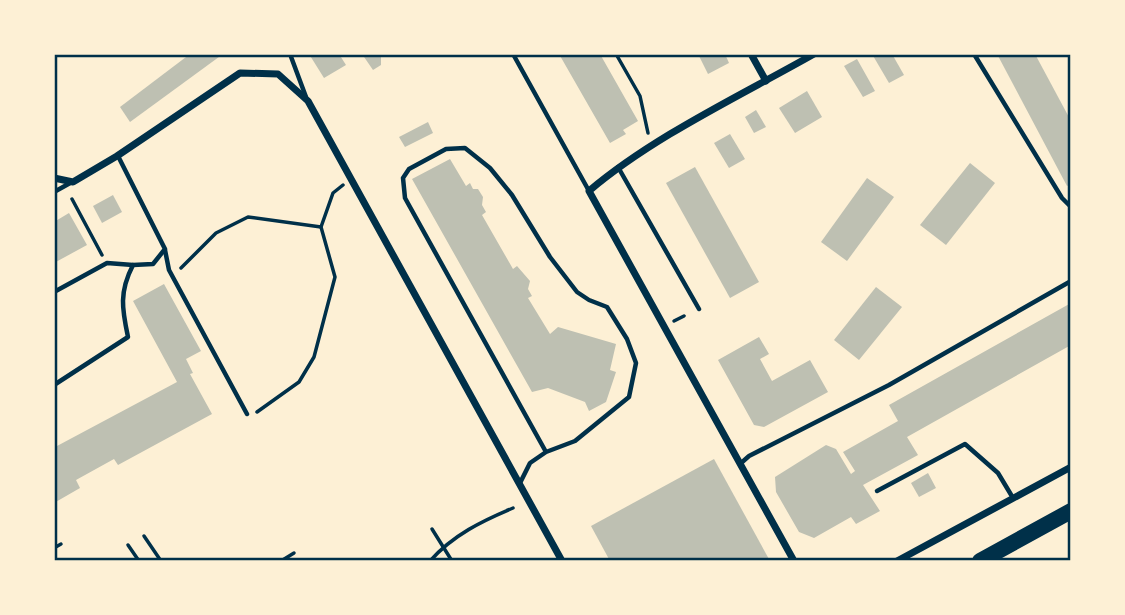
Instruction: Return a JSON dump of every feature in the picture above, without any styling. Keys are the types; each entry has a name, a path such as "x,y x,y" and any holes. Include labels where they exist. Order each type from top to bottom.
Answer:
{"main road":[{"path":"980,561 1071,511"}],"street":[{"path":"751,54 766,82"},
{"path":"794,561 589,191 618,166 814,54"},
{"path":"54,178 73,182 117,156 240,73 278,74 308,101 562,561"},
{"path":"897,561 1071,467"}],"lane":[{"path":"290,54 308,101"},
{"path":"513,54 589,191"},
{"path":"974,54 1062,198 1071,207"},
{"path":"520,484 530,463 545,452 575,440 629,397 636,363 627,339 607,307 577,292 550,257 512,195 490,168 465,148 446,149 409,169 403,178 405,198 545,452"},
{"path":"117,156 165,249 172,276 247,414"},
{"path":"618,166 699,309"},
{"path":"54,192 73,182"},
{"path":"54,292 107,263 153,264 165,249"},
{"path":"54,385 128,337 122,311 124,283 133,265"},
{"path":"739,465 750,456 889,385 1071,281"},
{"path":"877,491 965,444 998,473 1014,499"}],"path":[{"path":"616,54 640,96 644,120 653,145"},
{"path":"257,412 299,382 314,357 335,276 321,227 333,193 343,185"},
{"path":"72,199 107,263"},
{"path":"172,276 216,233 248,218 321,227"},
{"path":"673,322 684,316"},
{"path":"430,561 443,546 477,523 513,508"},
{"path":"432,529 452,561"},
{"path":"144,536 161,561"},
{"path":"54,548 61,544"},
{"path":"128,545 139,561"},
{"path":"281,561 294,553"}],"building":[{"path":"190,54 223,54 130,122 120,107"},
{"path":"309,54 339,54 346,65 324,78"},
{"path":"362,54 381,54 381,65 373,70"},
{"path":"559,54 600,54 638,121 623,130 626,134 610,143"},
{"path":"725,54 729,63 708,74 699,56"},
{"path":"872,54 892,54 904,75 889,83"},
{"path":"997,54 1035,54 1071,121 1071,184 1067,186"},
{"path":"857,59 875,91 863,97 844,66"},
{"path":"807,91 822,117 795,133 779,108"},
{"path":"756,110 766,127 754,133 745,117"},
{"path":"428,122 433,133 405,147 399,137"},
{"path":"730,134 745,159 729,168 714,143"},
{"path":"450,159 466,186 470,183 483,197 482,205 486,212 482,215 513,269 517,266 530,281 528,289 532,296 528,298 550,334 558,327 616,344 610,370 616,372 606,402 589,411 585,402 548,388 532,392 412,179"},
{"path":"970,163 995,183 946,245 920,225"},
{"path":"695,167 759,282 730,298 666,183"},
{"path":"867,178 894,197 847,261 821,242"},
{"path":"113,195 122,212 102,223 93,206"},
{"path":"69,213 87,245 54,263 54,222"},
{"path":"164,284 201,351 186,359 193,373 190,374 212,414 118,465 114,459 76,480 80,488 54,503 54,441 57,446 177,382 133,301"},
{"path":"876,287 902,307 859,360 834,340"},
{"path":"1071,303 1071,345 907,437 918,455 863,485 880,511 856,524 851,517 814,538 799,532 776,492 775,477 826,445 836,449 851,474 855,471 843,452 898,421 889,405"},
{"path":"759,337 769,354 760,359 772,381 810,360 828,392 764,427 754,425 718,360"},
{"path":"714,459 770,561 610,561 591,526"},
{"path":"928,473 936,488 919,497 911,483"}]}
